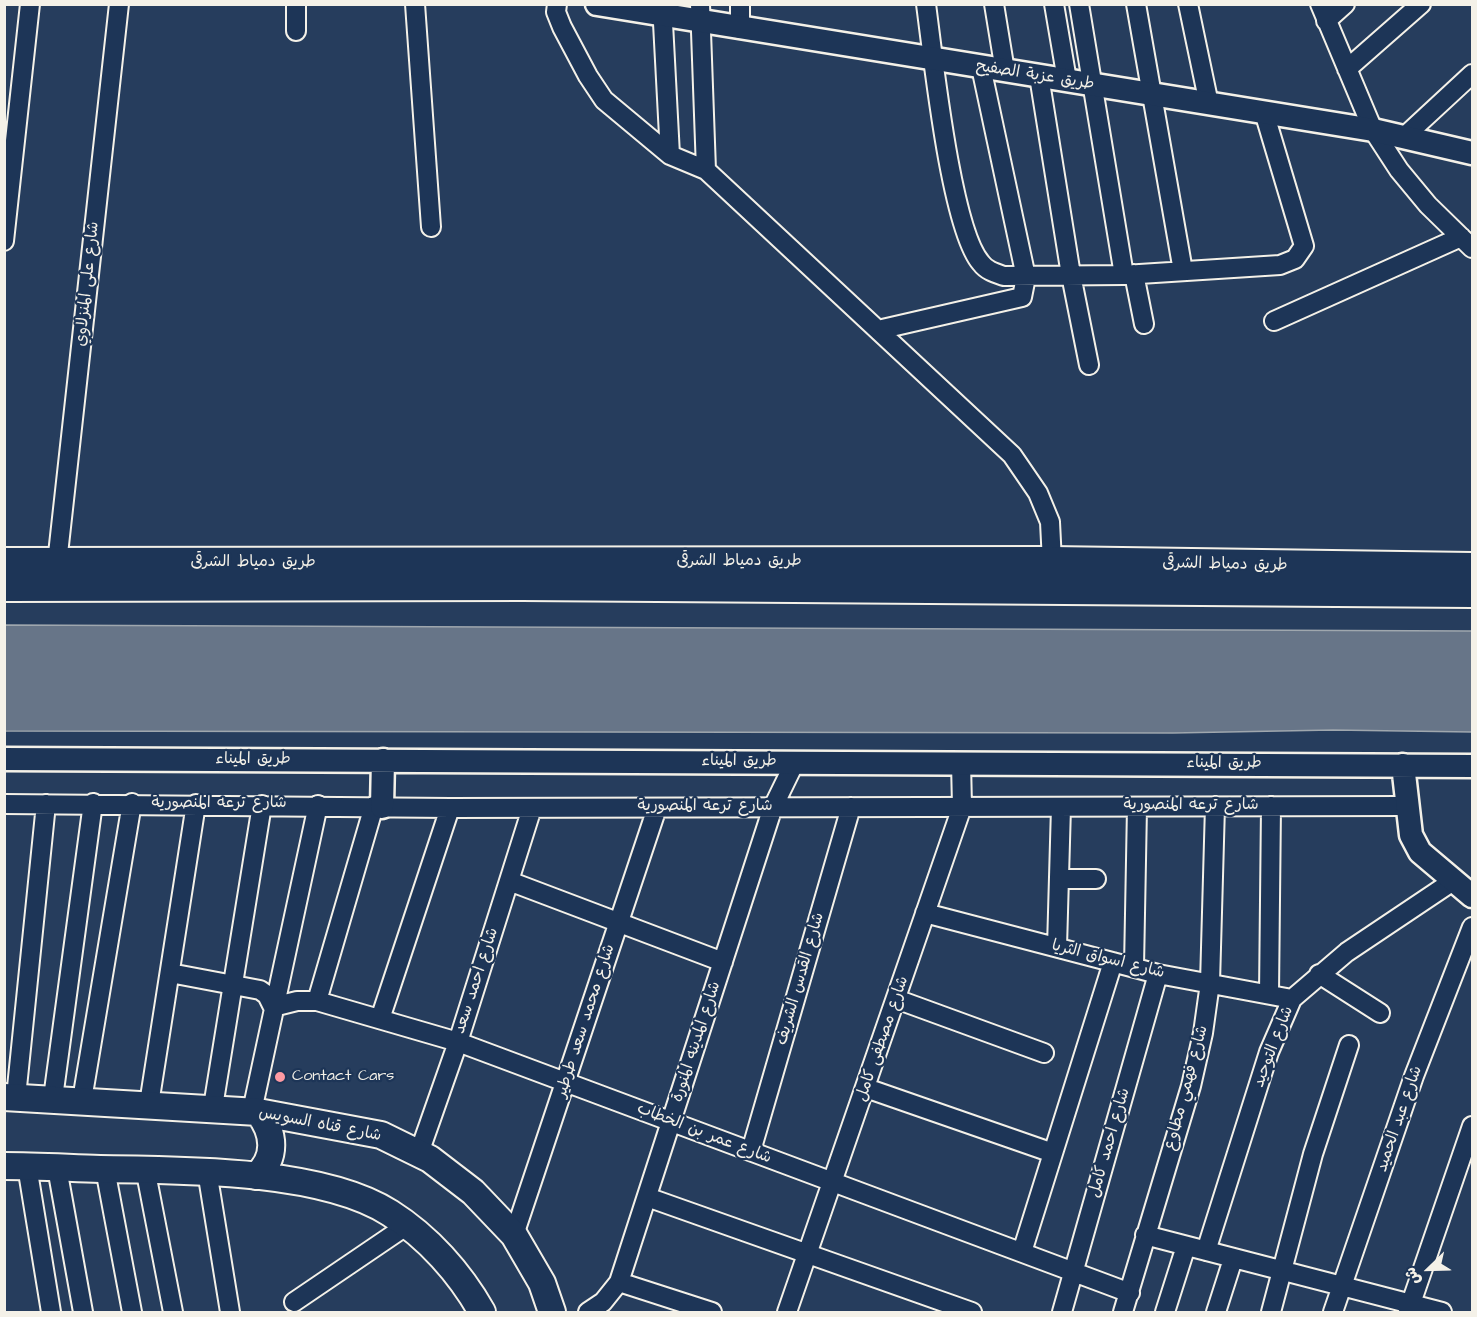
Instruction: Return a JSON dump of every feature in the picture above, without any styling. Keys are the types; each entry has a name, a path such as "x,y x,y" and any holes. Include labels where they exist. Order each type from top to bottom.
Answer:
{"highway":[{"name":"طريق دمياط الشرقى","path":"4,586 1052,562 1473,568"},
{"name":"طريق دمياط الشرقى","path":"4,563 1473,592"}],"main road":[{"name":"شارع قناه السويس","path":"10,1097 213,1107 255,1112 381,1135 419,1153 473,1192 514,1235 542,1282 552,1312"},
{"path":"255,1112 266,1121 272,1145 265,1168 256,1176"},
{"path":"16,1166 207,1171 310,1184 351,1195 390,1212 444,1258 470,1291 482,1312"}],"street":[{"path":"4,241 30,4"},
{"name":"شارع على المنزلاوي","path":"57,563 119,4"},
{"path":"296,4 296,31"},
{"path":"415,4 431,227"},
{"path":"557,4 556,12 562,27 588,76 604,100 670,155 706,170 1012,455 1038,493 1050,522 1052,562"},
{"path":"740,4 740,29"},
{"path":"926,4 956,198 972,247 979,262 988,271 1004,276 1026,277 1129,274 1288,263 1300,253 1304,246 1264,112"},
{"path":"994,4 1005,71"},
{"path":"1054,4 1067,80"},
{"path":"1079,4 1129,274 1144,324"},
{"path":"1136,4 1183,271"},
{"path":"1188,4 1209,104"},
{"path":"1274,321 1467,242 1428,205 1399,170 1373,130 1323,13 1345,4"},
{"path":"1347,69 1421,4"},
{"name":"طريق عزبة الصفيح","path":"606,6 701,13 740,29 1373,130 1473,153"},
{"path":"662,10 670,155"},
{"path":"701,13 706,170"},
{"path":"878,330 1019,300 1022,297 1026,277 981,67"},
{"path":"1404,136 1473,74"},
{"path":"1039,76 1071,275 1089,365"},
{"name":"طريق الميناء","path":"4,759 1473,766"},
{"path":"317,1001 378,807 383,760"},
{"name":"شارع المدينه المنورة","path":"588,1312 603,1302 619,1282 773,807 795,762"},
{"name":"شارع مصطفى كامل","path":"787,1312 834,1182 962,807 961,762"},
{"path":"1403,765 1411,835 1420,852 1473,896"},
{"path":"53,1098 93,803"},
{"name":"شارع ترعه المنصورية","path":"4,804 318,805 450,808 1406,806"},
{"path":"10,1097 46,804"},
{"path":"82,1100 132,804"},
{"path":"149,1104 196,804"},
{"path":"213,1107 262,805"},
{"path":"255,1112 273,1007 318,805"},
{"name":"شارع فهمي مطاوع","path":"1123,1312 1191,1086 1203,1033 1210,983 1215,806"},
{"path":"1269,994 1271,806"},
{"name":"شارع القدس الشريف","path":"751,1151 851,807"},
{"path":"1057,947 1061,807"},
{"path":"1134,967 1137,807"},
{"path":"380,1019 450,808"},
{"name":"شارع احمد سعد","path":"419,1153 458,1042 532,808"},
{"name":"شارع محمد سعد طرطير","path":"514,1235 657,808"},
{"path":"1059,879 1096,879"},
{"path":"509,881 723,962"},
{"name":"شارع التوحيد","path":"1206,1251 1269,1052 1292,999 1319,974 1453,881"},
{"name":"شارع اسواق الثريا","path":"925,913 1158,974 1292,999"},
{"name":"شارع عبد الحميد","path":"1333,1312 1414,1076 1473,927"},
{"path":"1022,1252 1113,962"},
{"path":"170,973 260,990 273,1007"},
{"name":"شارع احمد كامل","path":"1062,1312 1158,974"},
{"path":"1319,974 1380,1013"},
{"path":"896,999 1044,1053"},
{"name":"شارع عمر بن الخطاب","path":"273,1007 297,1001 317,1001 458,1042 1130,1293"},
{"path":"1271,1312 1284,1272 1313,1154 1349,1045"},
{"path":"866,1088 1053,1152"},
{"path":"1410,1308 1473,1126"},
{"path":"16,1166 51,1312"},
{"path":"57,1168 83,1312"},
{"path":"144,1168 173,1312"},
{"path":"105,1169 132,1312"},
{"path":"207,1171 230,1312"},
{"path":"647,1197 972,1312"},
{"path":"294,1302 406,1226"},
{"path":"1145,1235 1341,1287 1410,1308 1442,1312"},
{"path":"1165,1312 1186,1246"},
{"path":"1216,1312 1233,1259"},
{"path":"619,1282 712,1312"}],"water":[{"path":"5,625 1472,631 1472,732 1333,730 1173,733 5,731"}],"place":[{"name":"Contact Cars","path":"280,1077"}]}
